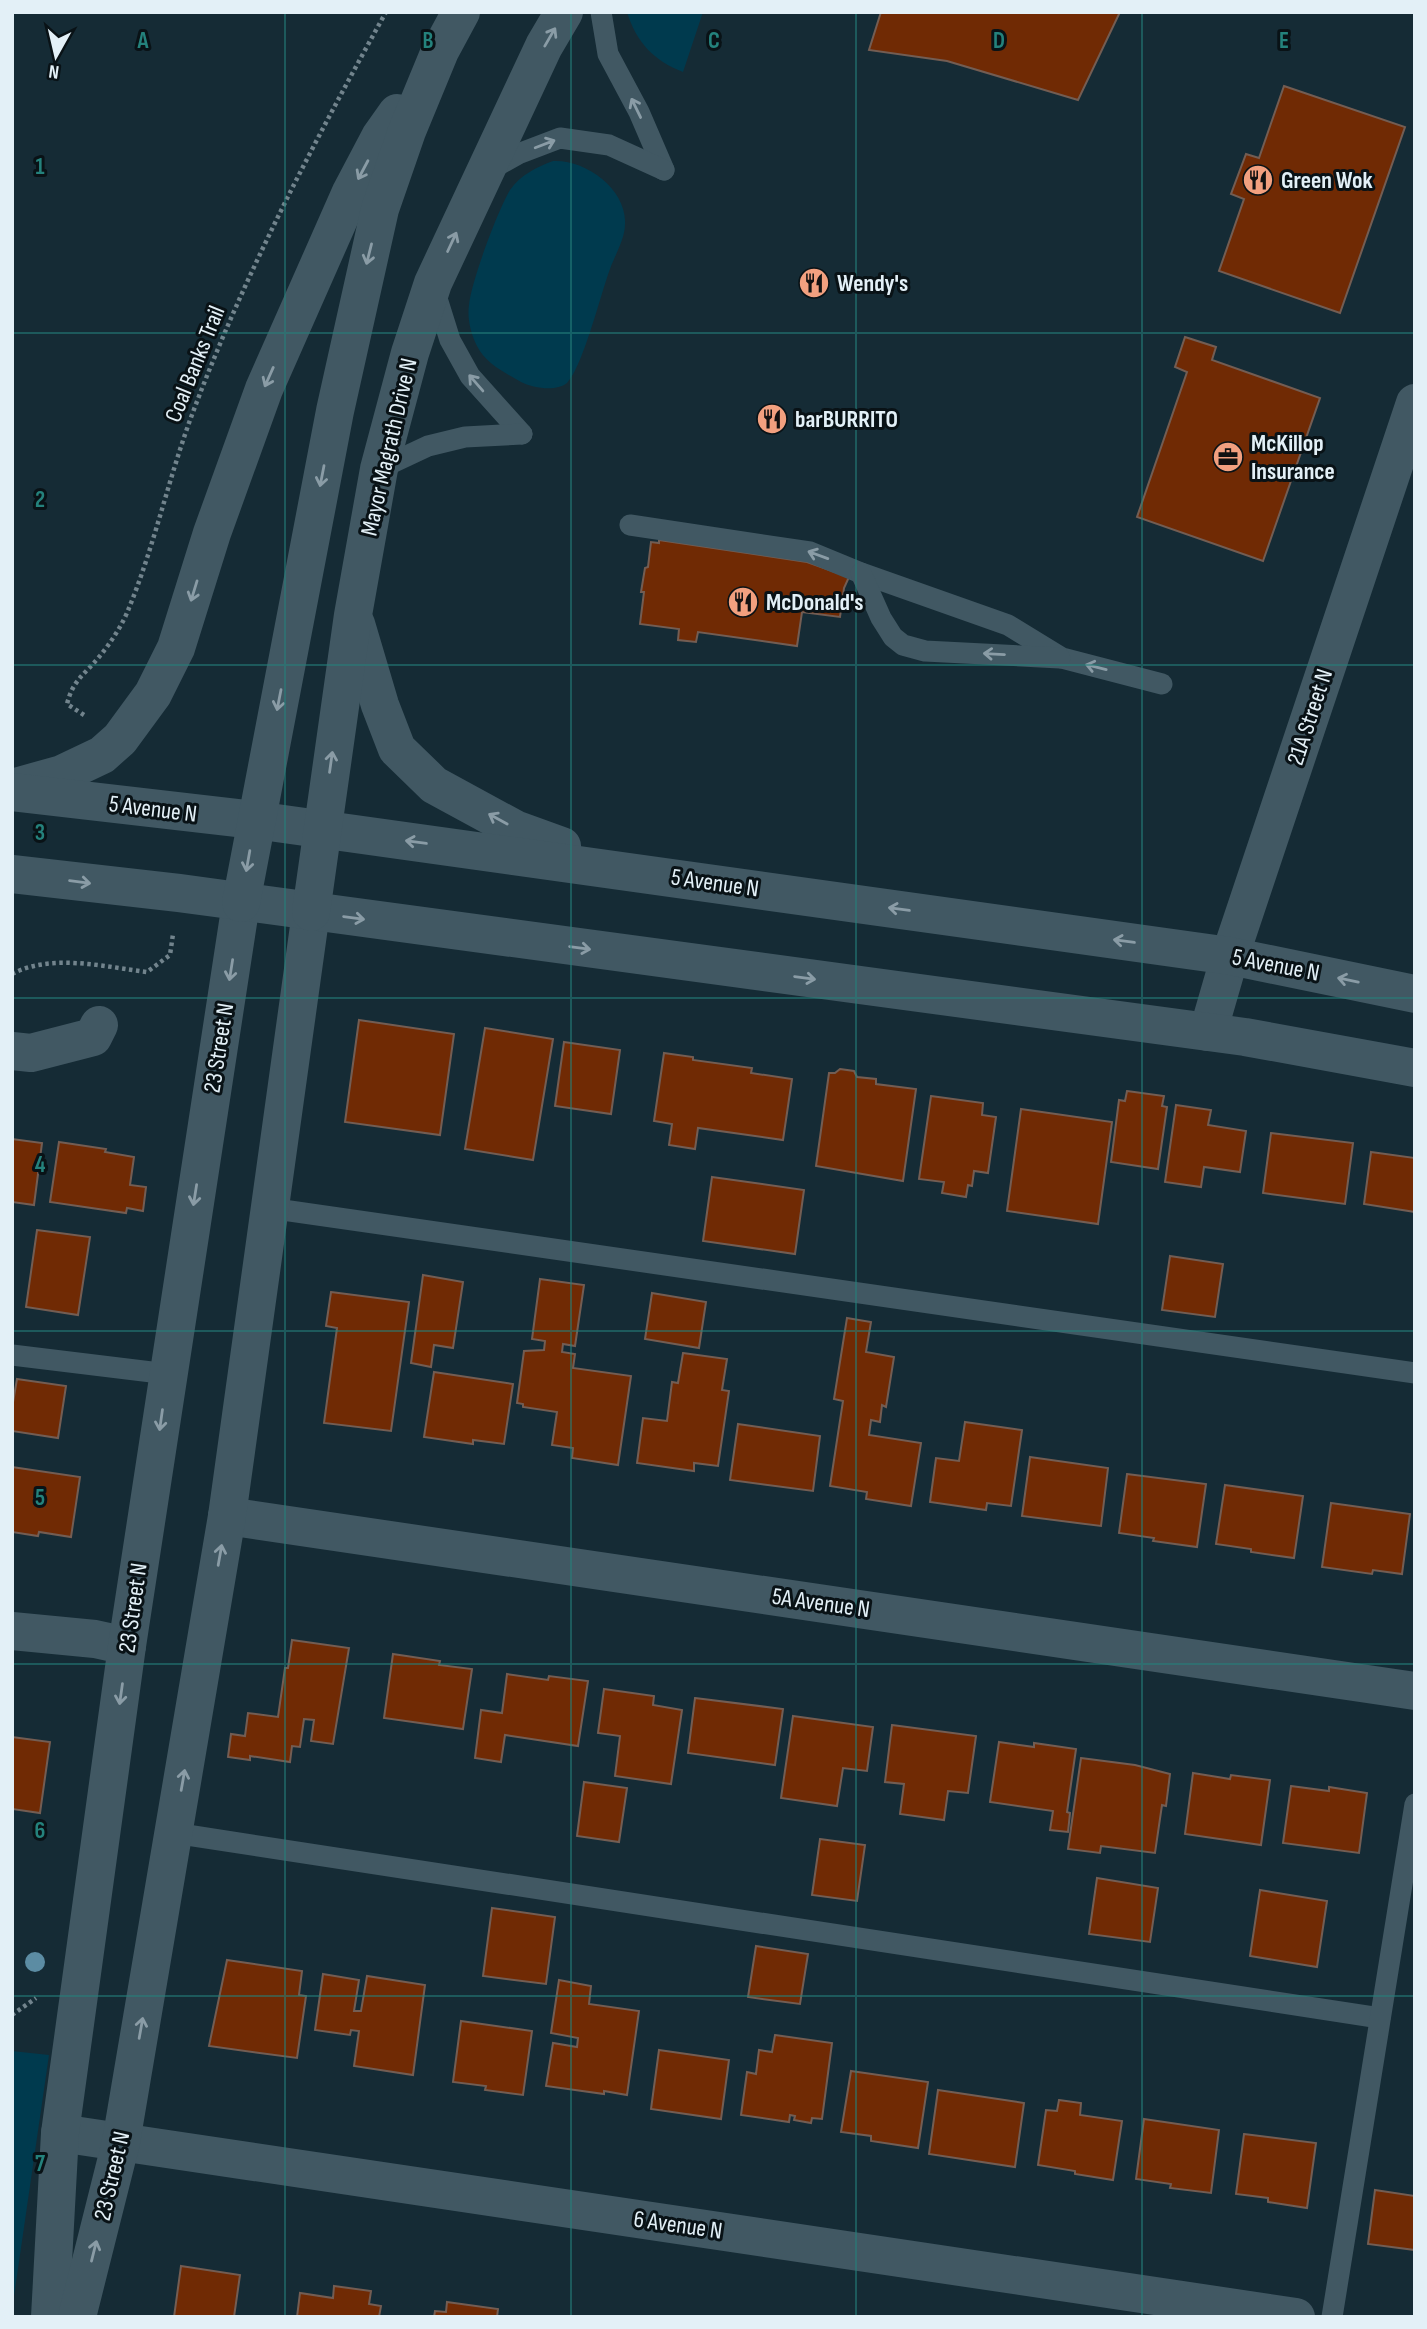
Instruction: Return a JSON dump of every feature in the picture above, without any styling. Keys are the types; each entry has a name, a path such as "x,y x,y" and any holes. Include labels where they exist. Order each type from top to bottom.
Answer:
{"street":[{"path":"241,903 335,411 380,209 407,131 440,51 461,12"},
{"name":"Mayor Magrath Drive N","path":"311,912 353,615 379,469 410,353 433,283 544,46 564,12"},
{"path":"12,790 62,774 102,755 120,738 153,694 176,648 212,533 264,389 324,251 380,137 440,51"},
{"name":"21A Street N","path":"1208,1032 1230,956 1415,403"},
{"path":"353,615 380,705 397,749 430,781 515,829 629,871"},
{"name":"5 Avenue N","path":"12,790 322,829 1230,956 1415,994"},
{"path":"12,874 1245,1037 1415,1068"},
{"name":"23 Street N","path":"50,2317 60,2133 167,1374 241,903"},
{"name":"23 Street N","path":"77,2317 121,2143 227,1516 311,912"},
{"path":"12,1051 31,1053 93,1037 99,1025"},
{"name":"5A Avenue N","path":"227,1516 1415,1690"},
{"path":"12,1631 95,1639 127,1646"},
{"name":"6 Avenue N","path":"60,2133 1296,2317"}],"lane":[{"path":"484,174 518,154 560,138 609,145 664,170 639,112 608,54 601,12"},
{"path":"379,469 428,446 465,437 522,434 470,376 450,340 433,283"},
{"path":"629,525 810,552 860,573 1009,625 1062,658"},
{"path":"860,573 881,618 893,637 904,645 925,651 1062,658 1162,684"},
{"path":"269,1208 1415,1373"},
{"path":"12,1355 167,1374"},
{"path":"1332,2317 1415,1804"},
{"path":"174,1833 1380,2018"}],"path":[{"name":"Coal Banks Trail","path":"94,721 67,704 71,687 100,655 128,612 147,562 193,413 222,341 273,224 386,12"},
{"path":"12,974 22,969 70,962 147,972 170,955"}],"shaded area":[{"path":"627,12 703,12 683,72 663,62 647,49 635,32"},
{"path":"553,161 578,165 612,188 624,211 625,230 573,374 562,386 544,388 521,382 485,358 473,336 469,310 480,264 510,190 529,172"},
{"path":"12,2051 49,2055 12,2310"}],"building":[{"path":"881,12 1120,12 1078,100 947,61 869,50"},
{"path":"1284,86 1405,127 1340,313 1219,271 1244,199 1231,194 1246,154 1259,158"},
{"name":"McKillop Insurance","path":"1185,337 1216,347 1212,360 1320,398 1263,561 1137,517 1187,372 1175,367"},
{"name":"McDonald's","path":"659,540 807,562 849,577 844,588 840,617 802,612 797,646 698,632 696,642 678,640 679,629 640,624 645,568 648,567 651,542 659,543"},
{"path":"359,1020 454,1034 440,1135 345,1122"},
{"path":"485,1028 553,1039 533,1160 465,1149"},
{"path":"564,1042 620,1050 611,1114 555,1106"},
{"path":"664,1053 752,1068 751,1073 792,1079 783,1140 698,1128 695,1149 669,1145 672,1124 654,1121"},
{"path":"840,1069 854,1071 857,1077 876,1079 876,1084 916,1089 903,1181 816,1166 829,1073"},
{"path":"1127,1091 1164,1096 1162,1106 1167,1107 1158,1169 1111,1162 1119,1100 1125,1101"},
{"path":"931,1096 983,1103 982,1115 996,1117 988,1173 974,1171 972,1186 968,1185 966,1197 942,1193 944,1182 919,1179"},
{"path":"1176,1105 1211,1110 1208,1125 1246,1131 1240,1172 1204,1167 1201,1187 1165,1182"},
{"path":"1021,1109 1112,1122 1098,1224 1007,1211"},
{"path":"1271,1133 1353,1143 1345,1204 1263,1193"},
{"path":"12,1139 42,1143 34,1205 12,1202"},
{"path":"59,1142 106,1149 105,1152 134,1157 130,1185 146,1187 143,1211 127,1208 126,1213 50,1202"},
{"path":"1371,1152 1415,1158 1415,1212 1364,1204"},
{"path":"712,1177 804,1190 795,1254 703,1241"},
{"path":"37,1230 90,1237 78,1315 26,1307"},
{"path":"1170,1256 1223,1264 1215,1317 1162,1310"},
{"path":"423,1275 463,1282 453,1348 434,1345 431,1367 411,1363"},
{"path":"540,1279 584,1285 575,1346 563,1344 562,1352 575,1354 573,1368 631,1376 618,1465 572,1458 573,1448 552,1445 557,1412 523,1407 523,1404 517,1403 524,1351 544,1350 545,1341 532,1339"},
{"path":"331,1292 409,1302 391,1431 324,1423 337,1328 326,1326"},
{"path":"652,1293 706,1302 699,1348 645,1339"},
{"path":"847,1318 871,1322 866,1352 894,1357 886,1407 882,1405 880,1422 871,1420 869,1435 921,1443 911,1506 866,1499 867,1492 830,1486 843,1401 834,1399"},
{"path":"683,1353 727,1359 722,1390 729,1391 718,1466 694,1463 694,1471 637,1463 643,1418 667,1421 672,1382 678,1383"},
{"path":"434,1372 513,1384 504,1444 473,1440 473,1444 424,1437"},
{"path":"17,1379 66,1386 58,1438 12,1431 12,1408"},
{"path":"965,1422 1022,1430 1011,1506 987,1503 986,1510 930,1502 936,1458 959,1461"},
{"path":"738,1424 820,1436 813,1491 730,1480"},
{"path":"1030,1457 1108,1468 1101,1526 1022,1516"},
{"path":"12,1467 80,1477 71,1537 39,1532 38,1536 12,1532"},
{"path":"1127,1474 1206,1484 1197,1547 1119,1533"},
{"path":"1225,1485 1303,1496 1294,1558 1216,1544"},
{"path":"1331,1503 1410,1514 1402,1574 1373,1570 1372,1574 1322,1567"},
{"path":"292,1640 349,1648 333,1744 311,1741 314,1720 304,1719 300,1747 292,1746 290,1762 250,1756 250,1760 228,1757 231,1734 245,1736 248,1713 278,1717"},
{"path":"393,1654 440,1661 439,1665 472,1669 463,1729 384,1718"},
{"path":"507,1674 548,1680 549,1676 588,1681 578,1746 505,1735 501,1762 475,1758 481,1710 502,1713"},
{"path":"604,1689 654,1696 653,1705 682,1710 671,1784 615,1776 620,1736 598,1733"},
{"path":"695,1698 783,1709 775,1765 688,1753"},
{"path":"793,1716 873,1727 867,1771 843,1768 837,1806 781,1798"},
{"path":"892,1725 976,1736 968,1793 948,1791 944,1820 900,1814 904,1784 885,1782"},
{"path":"12,1737 50,1742 40,1813 12,1809"},
{"path":"999,1742 1034,1747 1034,1743 1076,1749 1067,1812 1070,1813 1068,1832 1050,1830 1053,1811 990,1802"},
{"path":"1081,1758 1135,1765 1170,1774 1155,1853 1101,1846 1100,1853 1068,1849"},
{"path":"1193,1773 1230,1779 1231,1775 1270,1780 1261,1845 1185,1834"},
{"path":"584,1782 627,1788 619,1842 577,1836"},
{"path":"1291,1786 1329,1791 1329,1787 1367,1793 1359,1853 1283,1843"},
{"path":"820,1839 865,1845 857,1901 812,1895"},
{"path":"1097,1878 1158,1888 1150,1942 1089,1934"},
{"path":"1260,1890 1327,1901 1317,1967 1250,1956"},
{"path":"492,1908 555,1917 546,1984 483,1976"},
{"path":"756,1946 808,1954 800,2004 748,1997"},
{"path":"227,1960 302,1971 299,1995 306,1996 297,2058 209,2046"},
{"path":"323,1974 359,1980 354,2011 361,2011 367,1976 425,1985 413,2075 354,2066 359,2031 351,2030 350,2035 315,2030"},
{"path":"559,1980 591,1986 589,2004 639,2011 627,2095 546,2086 553,2043 577,2047 578,2038 551,2033"},
{"path":"461,2021 532,2031 523,2095 453,2082"},
{"path":"775,2035 832,2043 822,2119 812,2118 811,2123 794,2120 795,2116 790,2115 789,2122 741,2115 747,2072 756,2074 759,2050 772,2052"},
{"path":"659,2050 729,2060 721,2119 651,2109"},
{"path":"851,2071 928,2082 918,2148 871,2141 871,2136 841,2132"},
{"path":"938,2090 1024,2103 1015,2167 929,2154"},
{"path":"1059,2100 1081,2103 1080,2115 1122,2121 1113,2180 1038,2165 1046,2110 1057,2111"},
{"path":"1144,2119 1219,2130 1211,2193 1170,2188 1171,2184 1136,2179"},
{"path":"1244,2134 1316,2143 1307,2208 1268,2202 1268,2198 1236,2194"},
{"path":"1375,2190 1415,2196 1415,2250 1368,2244"},
{"path":"181,2266 240,2275 234,2317 174,2317"},
{"path":"334,2286 371,2291 369,2304 381,2306 379,2317 297,2317 300,2293 333,2298"},
{"path":"447,2302 498,2309 497,2317 434,2317 435,2311 446,2312"}],"place":[{"name":"Green Wok","path":"1258,180"},
{"name":"Wendy's","path":"814,283"},
{"name":"barBURRITO","path":"772,419"},
{"name":"McKillop Insurance","path":"1228,457"},
{"name":"McDonald's","path":"743,602"}]}
